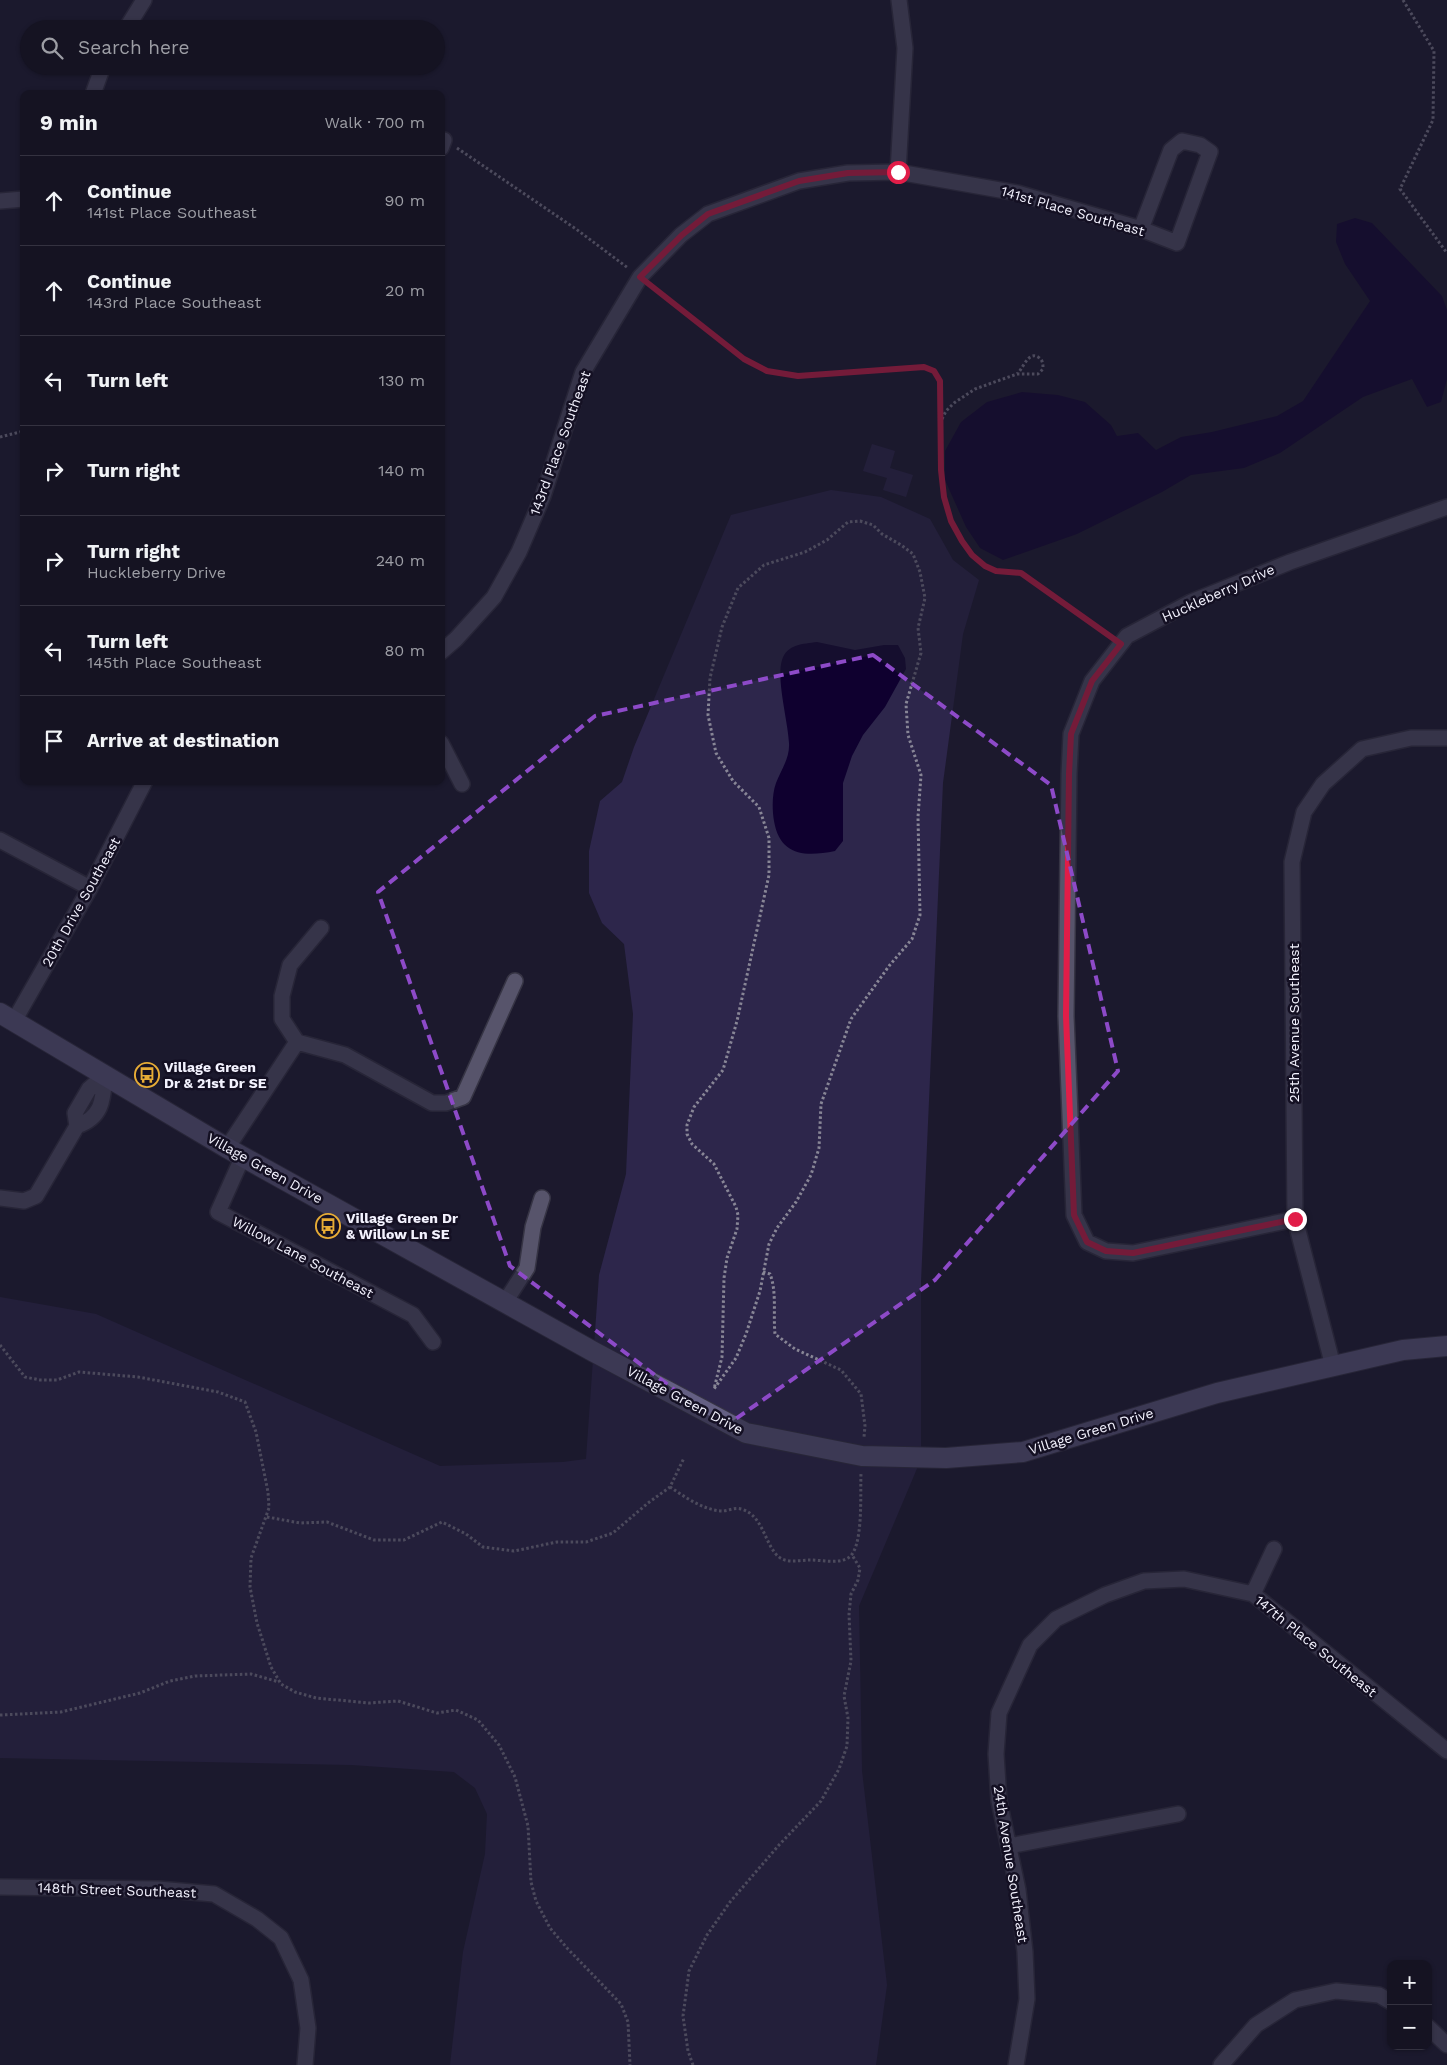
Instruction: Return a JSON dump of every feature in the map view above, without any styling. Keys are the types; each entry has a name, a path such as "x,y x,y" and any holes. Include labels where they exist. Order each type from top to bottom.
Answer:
{"street":[{"path":"132,20 144,0"},
{"path":"898,172 905,48 899,0"},
{"path":"95,90 100,75"},
{"name":"141st Place Southeast","path":"682,235 708,214 799,181 848,173 898,172 1017,193 1141,229 1177,243 1210,152 1200,145 1182,141 1170,150 1141,229"},
{"path":"0,201 20,199"},
{"name":"143rd Place Southeast","path":"445,649 456,639 494,596 519,552 543,496 583,372 640,277 682,235"},
{"name":"Huckleberry Drive","path":"1295,1219 1133,1253 1106,1251 1087,1242 1074,1215 1066,1016 1071,734 1092,681 1126,636 1191,602 1290,562 1447,507"},
{"name":"25th Avenue Southeast","path":"1333,1366 1295,1219 1292,862 1304,812 1323,784 1362,749 1411,738 1447,738"},
{"path":"445,751 462,784"},
{"name":"20th Drive Southeast","path":"7,1017 90,888 143,785"},
{"path":"0,840 90,888"},
{"path":"321,928 290,965 282,996 282,1018 297,1042 345,1055 432,1103 446,1103 464,1097 515,981"},
{"name":"Village Green Drive","path":"7,1017 235,1152 504,1302 746,1433 862,1456 946,1458 1023,1452 1218,1393 1403,1350 1447,1346"},
{"path":"235,1152 297,1042"},
{"path":"0,1198 24,1201 36,1196 77,1126 90,1122 103,1101 105,1075"},
{"name":"Willow Lane Southeast","path":"235,1152 218,1212 413,1315 433,1342"},
{"path":"504,1302 527,1268 533,1227 542,1198"},
{"path":"1253,1594 1274,1549"},
{"name":"147th Place Southeast","path":"1056,1619 1105,1594 1144,1581 1184,1579 1253,1594 1447,1751"},
{"name":"24th Avenue Southeast","path":"1016,2065 1027,1999 1025,1952 1018,1890 999,1801 996,1754 999,1713 1030,1645 1056,1619"},
{"path":"1009,1846 1178,1814"},
{"name":"148th Street Southeast","path":"0,1887 158,1889 214,1894 256,1919 281,1938 301,1980 308,2028 305,2065"},
{"path":"1221,2065 1256,2025 1295,2000 1336,1992 1379,1995 1387,2000"},
{"path":"1432,2031 1447,2045"}],"path":[{"path":"1403,0 1434,51 1433,120 1400,189 1447,253"},
{"path":"445,145 471,156 576,229 744,359 767,371 798,376 924,367 934,371 940,381 941,470 944,497 951,521 962,541 972,555 985,566 996,571 1021,573 1121,644"},
{"path":"940,422 946,411 960,398 975,389 1017,374 1038,374 1043,369 1042,361 1032,356 1028,358 1017,374"},
{"path":"0,437 20,432"},
{"path":"860,521 873,525 882,534 902,544 913,554 920,572 925,598 918,628 921,653 906,704 908,735 921,775 918,817 920,915 912,939 889,966 851,1018 821,1104 819,1148 811,1175 769,1244 760,1291 746,1334 736,1358 714,1389 722,1357 724,1278 727,1258 737,1229 738,1215 736,1206 714,1164 692,1144 687,1134 687,1125 694,1107 723,1070 735,1029 768,875 768,838 759,807 733,780 716,753 708,714 710,678 722,627 738,588 764,565 805,552 827,540 848,522 860,521"},
{"path":"0,1345 25,1377 40,1380 57,1380 79,1372 138,1376 218,1392 245,1402 256,1432 268,1492 269,1508 252,1558 250,1587 257,1623 271,1667 280,1682"},
{"path":"267,1518 300,1523 327,1522 374,1540 404,1540 442,1522 466,1534 483,1547 514,1551 557,1542 586,1542 613,1533 670,1487 684,1458"},
{"path":"693,2065 688,2051 684,2016 689,1971 707,1934 730,1902 779,1845 821,1801 839,1770 847,1746 848,1718 844,1696 851,1661 849,1614 851,1594 858,1580 860,1568 852,1555"},
{"path":"0,1715 61,1712 140,1693 170,1680 195,1676 251,1674 280,1682 295,1692 316,1698 369,1703 398,1701 437,1713 456,1710 478,1720 499,1745 515,1777 528,1826 531,1882 536,1901 550,1928 561,1942 622,2004 628,2022 630,2065"}],"highlighted area":[{"path":"873,655 1051,785 1118,1071 935,1280 724,1427 510,1266 378,892 595,716"}],"shaded area":[{"path":"1355,218 1372,223 1442,296 1447,310 1447,379 1441,402 1427,407 1412,379 1363,397 1280,453 1244,468 1191,475 1162,492 1077,534 1003,560 980,548 966,527 945,480 945,451 961,422 987,402 1022,392 1058,395 1085,402 1111,425 1117,436 1138,433 1156,450 1181,437 1212,432 1277,416 1303,401 1370,301 1345,264 1336,242 1337,224"},
{"path":"872,444 895,451 890,468 913,475 906,497 883,490 887,478 863,471"},
{"path":"831,490 881,497 930,519 953,560 979,580 963,634 943,783 921,1282 921,1459 859,1606 862,1771 887,1985 876,2065 450,2065 463,1952 485,1854 487,1814 475,1788 454,1772 352,1765 0,1758 0,1297 96,1314 440,1466 563,1462 586,1459 599,1275 626,1174 633,1014 624,944 602,923 589,893 589,851 600,801 622,782 634,747 731,515"},
{"path":"817,642 855,650 884,645 898,645 905,658 906,669 885,707 863,735 852,756 843,783 843,841 835,851 814,854 796,851 782,841 777,833 774,821 773,802 776,783 787,759 789,748 780,678 782,660 784,655 792,648 801,644"}],"place":[{"name":"Village Green Dr & 21st Dr SE","path":"147,1075"},
{"name":"Village Green Dr & Willow Ln SE","path":"328,1226"}],"route":[{"path":"898,172 848,173 799,181 708,214 682,235 640,277 744,359 767,371 798,376 924,367 934,371 940,381 941,470 944,497 951,521 962,541 972,555 985,566 996,571 1021,573 1121,644 1092,681 1071,734 1066,1016 1074,1215 1087,1242 1106,1251 1133,1253 1295,1219"}]}
